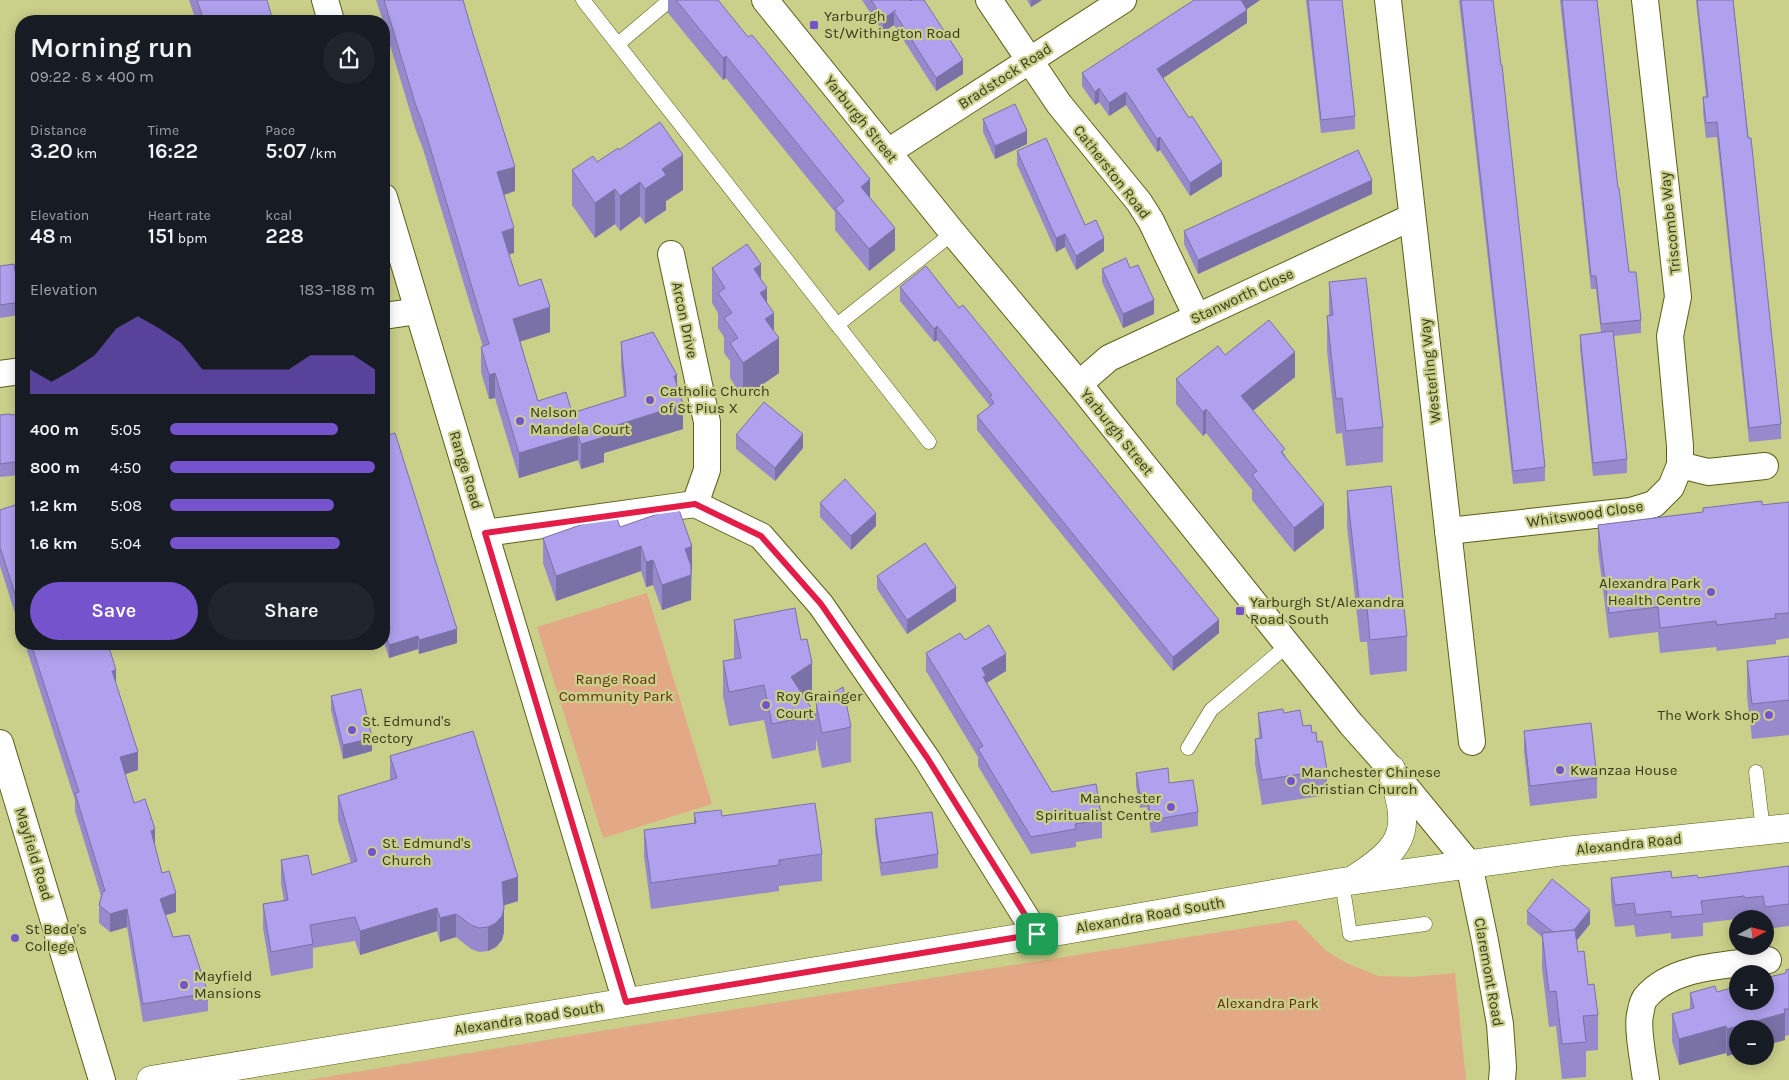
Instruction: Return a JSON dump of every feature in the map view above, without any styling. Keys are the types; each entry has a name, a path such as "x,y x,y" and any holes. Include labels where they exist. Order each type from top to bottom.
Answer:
{"street":[{"path":"325,0 329,15"},
{"name":"Yarburgh Street","path":"765,0 1079,384 1351,724 1391,769 1469,864"},
{"name":"Catherston Road","path":"989,0 1059,104 1139,202 1151,221 1197,317"},
{"name":"Bradstock Road","path":"888,152 1123,0"},
{"name":"Westerling Way","path":"1388,0 1472,742"},
{"name":"Triscombe Way","path":"1645,0 1678,297 1670,336 1680,456"},
{"name":"Range Road","path":"390,217 626,1002"},
{"name":"Stanworth Close","path":"1079,384 1109,358 1412,217"},
{"name":"Arcon Drive","path":"671,254 707,422 707,470 695,504"},
{"path":"390,315 418,311"},
{"path":"0,374 15,372"},
{"path":"1680,456 1708,472 1765,466"},
{"name":"Whitswood Close","path":"1448,531 1631,511 1654,504 1671,488 1680,456"},
{"path":"485,533 695,504 761,536 821,604 928,759 1037,934"},
{"name":"Mayfield Road","path":"0,743 102,1080"},
{"path":"1347,881 1376,866 1400,838 1404,818 1400,796 1391,769"},
{"name":"Alexandra Road","path":"1469,864 1565,851 1776,829"},
{"name":"Alexandra Road South","path":"151,1080 1347,881 1469,864"},
{"name":"Claremont Road","path":"1469,864 1500,1024 1502,1080"},
{"path":"1646,1080 1639,1017 1644,999 1655,988 1674,977 1699,969 1768,960"}],"lane":[{"path":"583,0 929,442"},
{"path":"618,44 670,0"},
{"path":"837,325 954,233"},
{"path":"1188,748 1211,710 1288,645"},
{"path":"1756,772 1776,829"},
{"path":"1347,881 1350,934 1425,924"}],"green space":[{"name":"Range Road Community Park","path":"647,593 712,804 603,838 537,627"},
{"name":"Alexandra Park","path":"1296,920 1325,950 1346,963 1378,976 1413,977 1455,973 1466,1080 308,1080 631,1026"}],"building":[{"path":"197,0 267,0 271,15 202,15"},
{"path":"384,0 463,0 515,167 497,172 514,228 502,232 519,286 541,279 550,307 513,319 538,401 566,392 572,413 626,396 621,342 653,332 677,375 674,376 683,404 602,430 604,437 581,444 578,435 519,453 495,373 489,375 481,347 489,344"},
{"path":"676,0 718,0 748,37 752,35 870,179 861,187 895,228 869,249 835,208 844,201 726,56 723,58"},
{"path":"871,0 924,0 963,60 936,78 894,12 896,10 883,19"},
{"path":"1194,0 1241,0 1247,10 1157,69 1189,118 1192,116 1222,162 1190,183 1160,137 1157,139 1126,92 1109,103 1099,88 1095,92 1082,73"},
{"path":"1308,0 1342,0 1355,116 1321,120"},
{"path":"1461,0 1493,0 1502,65 1545,467 1513,471"},
{"path":"1562,0 1597,0 1629,272 1636,272 1641,320 1601,324 1596,276 1591,276"},
{"path":"1697,0 1733,0 1748,138 1751,138 1781,424 1749,428 1717,122 1706,123 1703,97 1708,97"},
{"path":"1015,104 1027,131 995,146 983,119"},
{"path":"660,122 683,155 662,169 666,175 645,189 640,182 620,196 615,189 595,203 572,170 593,156 597,162 618,148 619,150"},
{"path":"1046,138 1085,225 1096,220 1104,238 1076,256 1065,234 1056,238 1017,151"},
{"path":"1358,150 1372,180 1198,260 1184,231"},
{"path":"747,244 761,264 754,269 767,288 760,293 774,313 765,319 779,338 743,363 730,343 738,338 724,318 732,313 718,293 725,288 712,268"},
{"path":"1126,258 1130,268 1138,265 1154,300 1123,314 1102,269"},
{"path":"14,264 15,303 0,305 0,266"},
{"path":"926,266 959,308 963,305 1219,620 1173,657 977,416 994,403 990,397 992,395 937,326 934,329 900,287"},
{"path":"1366,278 1383,427 1346,431 1342,398 1336,399 1327,316 1333,315 1329,282"},
{"path":"1269,320 1295,352 1241,396 1285,449 1281,452 1324,504 1294,528 1252,475 1257,471 1206,409 1203,412 1176,379 1218,346 1225,355"},
{"path":"1613,331 1627,459 1593,463 1580,335"},
{"path":"764,402 803,434 775,468 736,435"},
{"path":"0,415 15,415 15,462 0,464"},
{"path":"395,433 457,629 419,640 418,636 390,645 390,434"},
{"path":"845,479 876,513 851,536 820,503"},
{"path":"1391,486 1407,636 1370,640 1367,607 1360,608 1347,491"},
{"name":"Alexandra Park Health Centre","path":"1762,501 1762,505 1789,502 1789,613 1775,614 1776,618 1717,625 1716,621 1660,628 1658,607 1609,613 1598,525 1703,512 1703,508"},
{"path":"15,505 15,594 0,547 0,510"},
{"path":"678,507 692,546 685,549 691,566 691,575 662,585 653,560 646,562 641,546 556,576 543,538 615,513 620,527"},
{"path":"925,543 956,587 907,620 877,576"},
{"path":"795,608 801,640 807,639 812,663 791,677 816,715 772,724 764,685 729,692 723,661 741,658 734,620"},
{"path":"989,625 1006,654 982,668 986,676 983,677 1052,792 1096,784 1102,820 1075,824 1076,829 1031,837 978,749 983,746 926,653 960,633 965,640"},
{"path":"33,650 110,650 116,670 112,671 138,752 120,757 134,803 145,799 155,829 151,831 162,873 169,871 176,893 160,899 173,937 189,935 208,993 143,1004 127,909 110,914 99,905 103,891 105,891 75,793 79,792"},
{"path":"1789,656 1789,700 1752,704 1747,661"},
{"path":"843,687 851,727 822,733 816,703"},
{"name":"St. Edmund's Rectory","path":"361,689 372,738 343,745 331,696"},
{"path":"1283,709 1284,713 1300,710 1303,726 1311,725 1312,733 1316,732 1317,742 1322,741 1327,770 1262,780 1255,739 1262,738 1258,713"},
{"name":"Kwanzaa House","path":"1591,723 1597,778 1530,786 1524,731"},
{"path":"473,731 518,877 502,882 504,908 502,916 496,923 488,927 479,928 471,925 456,914 440,918 437,908 360,931 355,917 310,925 313,944 271,952 263,904 288,900 281,860 308,855 312,875 357,861 338,796 397,778 390,756"},
{"name":"Manchester Spiritualist Centre","path":"1168,768 1169,783 1193,780 1198,812 1151,820 1147,793 1140,794 1136,773"},
{"path":"815,803 822,854 779,860 779,865 651,883 644,830 696,823 694,813 721,810 722,816"},
{"path":"932,812 938,854 881,863 875,819"},
{"path":"1789,866 1789,904 1765,907 1763,896 1745,898 1744,896 1701,901 1703,914 1671,917 1671,911 1636,915 1634,903 1615,905 1611,878 1671,871 1672,878 1697,875 1698,878"},
{"path":"1552,879 1590,910 1574,930 1553,932 1527,911"},
{"path":"1575,930 1578,952 1584,951 1588,985 1594,984 1598,1015 1583,1016 1586,1042 1562,1044 1556,991 1549,992 1542,933"},
{"path":"1789,969 1789,1009 1784,1009 1785,1013 1760,1020 1729,1020 1729,1028 1727,1029 1726,1026 1679,1039 1672,1014 1694,1008 1690,993 1715,986 1717,992 1729,989 1729,1010 1774,1010 1774,976 1786,973 1786,970"}],"place":[{"name":"Yarburgh St/Withington Road","path":"814,25"},
{"name":"Catholic Church of St Pius X","path":"650,400"},
{"name":"Nelson Mandela Court","path":"520,421"},
{"name":"Alexandra Park Health Centre","path":"1711,592"},
{"name":"Yarburgh St/Alexandra Road South","path":"1240,611"},
{"name":"Roy Grainger Court","path":"766,705"},
{"name":"The Work Shop","path":"1769,715"},
{"name":"St. Edmund's Rectory","path":"352,730"},
{"name":"Kwanzaa House","path":"1560,770"},
{"name":"Manchester Chinese Christian Church","path":"1291,781"},
{"name":"Manchester Spiritualist Centre","path":"1171,807"},
{"name":"St. Edmund's Church","path":"372,852"},
{"name":"St Bede's College","path":"15,938"},
{"name":"Mayfield Mansions","path":"184,985"}],"route":[{"path":"695,504 761,536 821,604 928,759 1037,934 626,1002 485,533 695,504"}]}
